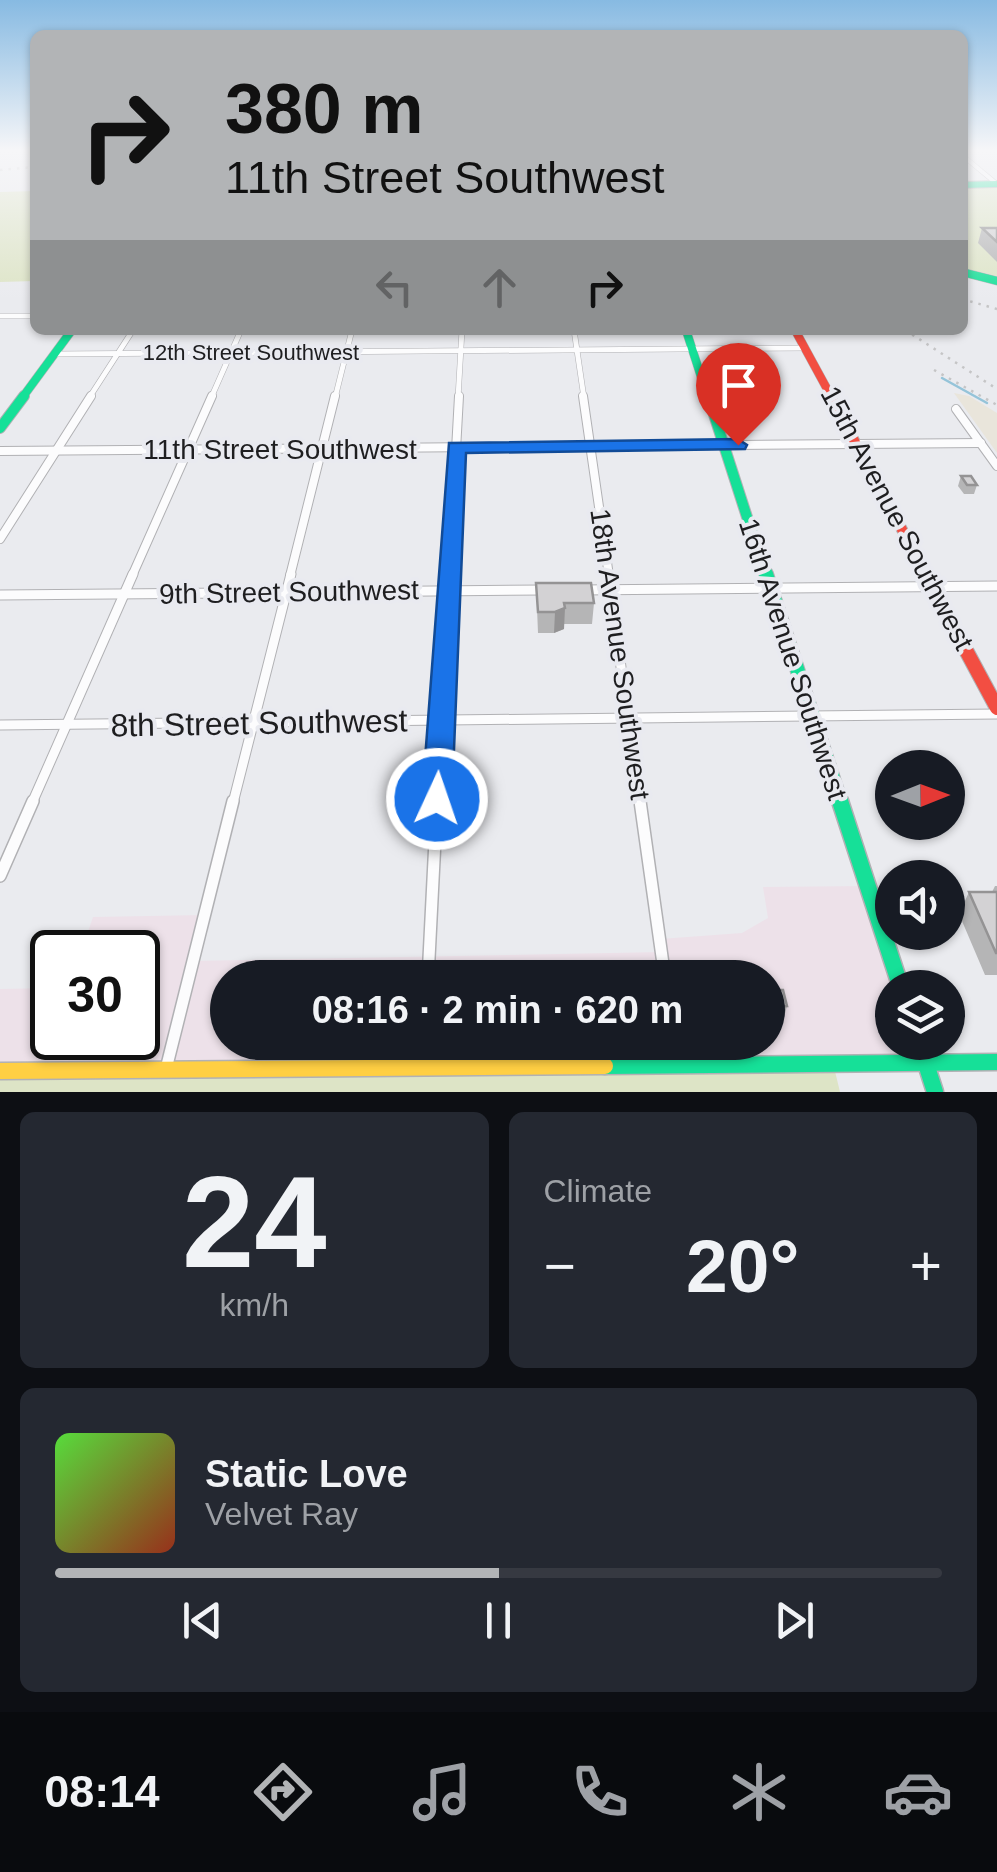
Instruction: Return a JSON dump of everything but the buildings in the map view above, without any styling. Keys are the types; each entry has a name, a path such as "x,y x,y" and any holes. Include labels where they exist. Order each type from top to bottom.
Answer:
{"main road":[{"path":"968,273 997,280"},
{"path":"0,428 68,335"},
{"name":"16th Avenue Southwest","path":"688,335 895,970"},
{"name":"15th Avenue Southwest","path":"799,335 997,711"},
{"path":"925,1062 935,1092"},
{"path":"0,1071 997,1062"}],"street":[{"path":"0,316 30,316"},
{"path":"0,538 129,335"},
{"path":"0,876 240,335"},
{"path":"166,1069 351,335"},
{"path":"429,960 462,335"},
{"name":"18th Avenue Southwest","path":"575,335 663,960"},
{"name":"12th Street Southwest","path":"55,354 806,348"},
{"path":"956,409 997,466"},
{"name":"11th Street Southwest","path":"0,451 981,443"},
{"path":"578,590 997,586"},
{"name":"9th Street Southwest","path":"0,595 562,590"},
{"name":"8th Street Southwest","path":"0,726 997,711"},
{"path":"424,1060 424,1066"},
{"path":"676,1060 677,1064"}],"shaded area":[{"path":"954,393 969,396 997,413 997,453"},
{"path":"868,886 875,916 875,950 883,950 888,970 875,970 875,1060 925,1062 0,1071 0,989 30,988 30,1060 160,1060 160,930 89,930 93,917 205,915 194,961 210,961 210,1060 785,1060 785,960 246,960 661,952 660,939 742,933 768,918 763,887"}],"green space":[{"path":"0,200 30,200 30,281 0,282"},
{"path":"968,200 997,200 997,276 968,269"},
{"path":"833,1063 840,1092 0,1092 0,1071"}],"waterway":[{"path":"942,378 987,403"}],"railway":[{"path":"968,301 997,309"},
{"path":"913,335 997,389"},
{"path":"934,370 997,405"}],"traffic: fast":[{"path":"968,274 997,281"},
{"path":"0,428 68,335"},
{"path":"688,335 895,970"},
{"path":"925,1060 935,1092"},
{"path":"605,1066 997,1062"}],"traffic: slow":[{"path":"0,1071 605,1066"}],"traffic: jam":[{"path":"798,335 997,708"}],"route":[{"path":"437,799 456,448 738,445"}]}
